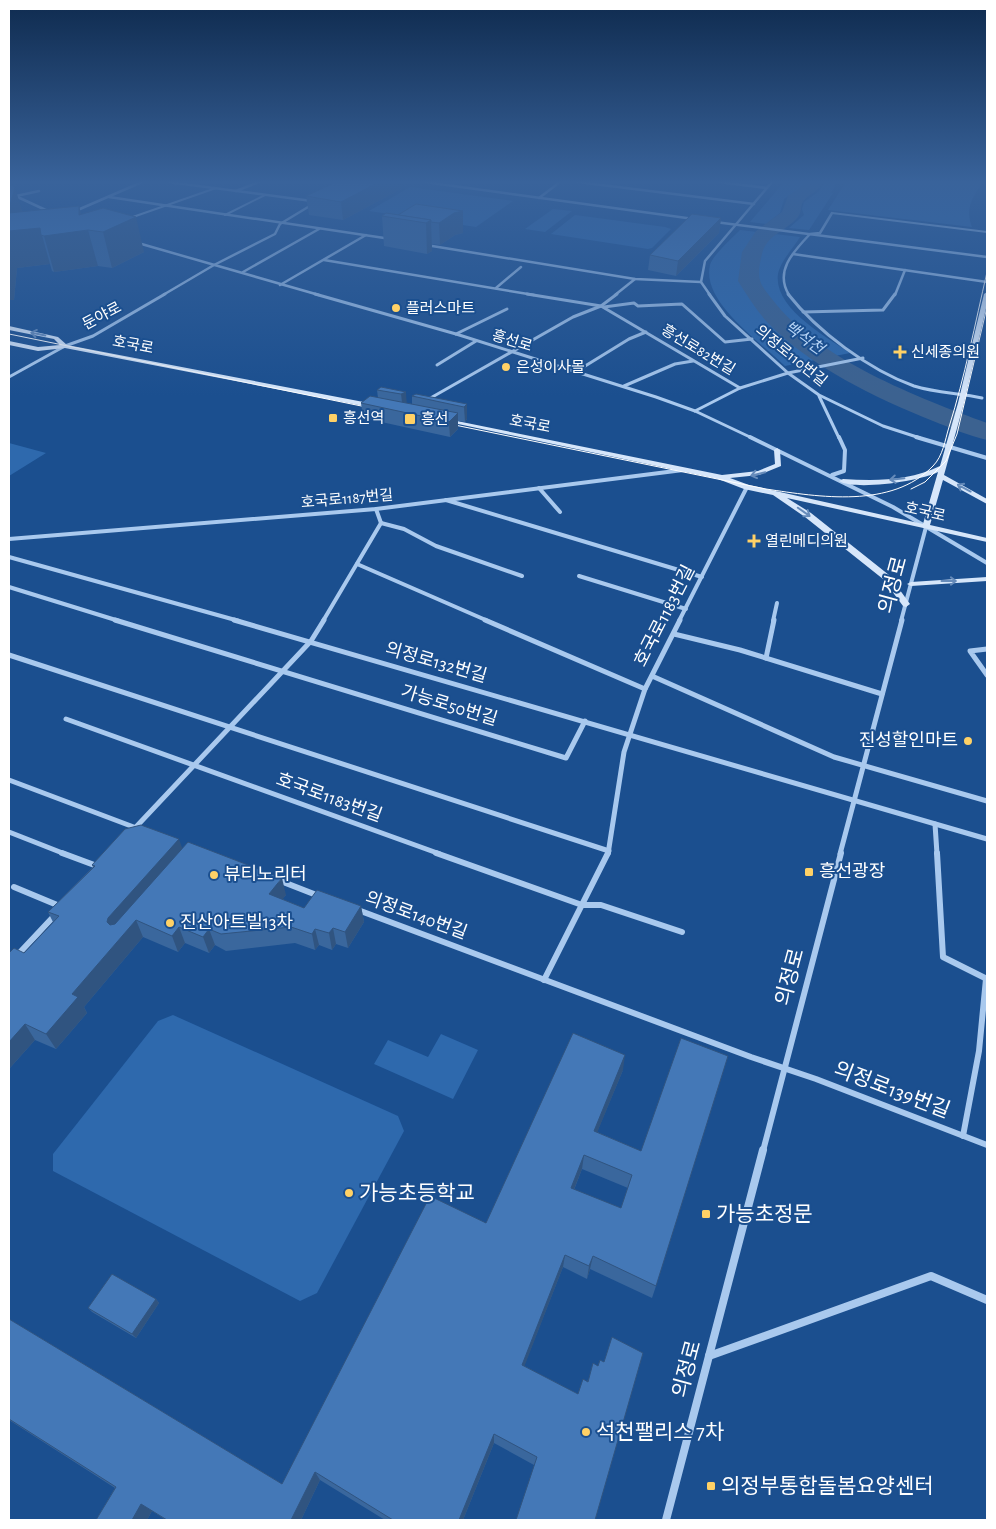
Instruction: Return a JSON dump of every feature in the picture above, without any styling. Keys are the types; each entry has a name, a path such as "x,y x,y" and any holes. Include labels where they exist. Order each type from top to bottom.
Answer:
{"street":[{"name":"흥선로","path":"173,253 456,334 513,353 577,371 696,411 843,480 987,563"},
{"name":"둔야로","path":"9,377 65,346 93,336 237,253"},
{"path":"243,272 276,253"},
{"path":"280,285 335,253"},
{"path":"477,253 635,279 701,282 705,261 711,253"},
{"path":"959,253 987,257"},
{"path":"982,398 914,386 862,358 803,312 786,292 783,278 786,264 793,254 987,282"},
{"path":"324,260 602,307"},
{"path":"496,288 520,267"},
{"path":"803,312 883,310 894,297 905,270"},
{"path":"602,307 635,279"},
{"name":"의정로110번길","path":"701,282 725,316 788,373 819,395 883,426 987,458"},
{"path":"963,394 987,294"},
{"path":"426,401 573,317 602,307 634,303 638,306 682,304 726,342 752,339"},
{"name":"흥선로82번길","path":"602,307 740,388"},
{"path":"456,334 507,309"},
{"name":"호국로","path":"9,328 56,338 65,346"},
{"path":"577,371 629,339 646,332"},
{"path":"437,364 476,341"},
{"name":"호국로","path":"9,343 38,349 65,346 386,409"},
{"path":"740,388 788,373 862,358"},
{"path":"623,386 675,364 693,361"},
{"name":"흥선로82번길","path":"696,411 740,388"},
{"name":"의정로","path":"666,1520 926,527 963,394"},
{"path":"819,395 845,450 844,472 831,475"},
{"name":"호국로","path":"444,420 686,469 720,477 747,487 987,540"},
{"path":"720,477 754,475 771,470 778,465 777,450"},
{"path":"843,480 871,482 928,476 943,467"},
{"name":"호국로1187번길","path":"9,539 376,509 686,469"},
{"path":"940,475 987,502"},
{"name":"호국로1183번길","path":"544,980 609,851 628,734 645,689 747,487"},
{"path":"539,488 560,512"},
{"path":"761,490 779,496 808,515 886,577 906,604"},
{"path":"446,500 470,509 702,577"},
{"path":"130,834 311,641 381,523 376,509"},
{"path":"381,523 404,528 450,552 522,576"},
{"name":"의정로132번길","path":"9,557 311,641 987,839"},
{"path":"357,564 645,689"},
{"path":"579,576 686,609"},
{"path":"911,584 987,579"},
{"name":"가능로50번길","path":"9,587 566,758 585,721"},
{"path":"766,658 777,602"},
{"path":"674,634 766,658 882,694"},
{"path":"987,650 970,652 987,675"},
{"path":"9,655 609,851"},
{"path":"652,676 825,753 987,801"},
{"name":"호국로1183번길","path":"66,719 582,905 601,905 682,932"},
{"path":"9,780 144,831"},
{"path":"935,824 943,957 987,979 979,1050 963,1136"},
{"path":"9,832 99,867"},
{"path":"93,874 105,861"},
{"path":"269,877 325,898"},
{"path":"14,887 62,907"},
{"path":"9,964 68,900"},
{"name":"의정로140번길","path":"352,908 784,1069"},
{"name":"의정로139번길","path":"784,1069 816,1078 987,1145"},
{"path":"708,1356 931,1276 987,1300"}],"shaded area":[{"path":"718,253 789,253 778,274 779,286 784,298 793,310 816,330 850,353 785,366 748,333 723,307 710,279 710,265"},
{"path":"9,443 46,453 9,476"},
{"path":"173,1015 398,1116 404,1131 317,1293 300,1301 53,1171 53,1154 158,1021"},
{"path":"441,1034 478,1050 453,1099 374,1064 388,1040 428,1057"}],"building":[{"path":"652,253 686,253 678,261 650,255"},
{"path":"381,387 406,392 401,394 377,390"},
{"path":"416,394 467,404 464,407 412,396"},
{"path":"370,396 458,413 449,422 361,403"},
{"path":"141,825 179,839 108,918 107,922 110,925 115,924 188,842 282,878 269,894 304,908 317,890 361,906 345,932 333,928 329,933 315,929 312,934 291,927 221,934 209,929 203,937 179,927 172,936 136,920 72,994 78,997 46,1034 25,1024 9,1042 9,953 14,948 24,953 59,916 48,912 95,866 92,865 125,829"},
{"path":"573,1033 625,1055 594,1131 641,1151 681,1038 728,1056 656,1286 593,1256 589,1266 565,1255 522,1365 578,1394 583,1379 588,1382 593,1363 598,1366 600,1360 604,1362 612,1337 643,1353 595,1520 516,1520 537,1457 494,1434 459,1520 393,1520 315,1472 291,1520 167,1520 141,1504 132,1520 96,1520 116,1487 9,1419 9,1319 282,1484 430,1196 486,1223","holes":["584,1155 632,1175 621,1208 571,1188"]},
{"path":"112,1274 156,1299 132,1334 88,1308"}],"waterway":[{"name":"백석천","path":"752,253 749,281 776,318 799,338 823,356 876,386 931,411 987,432"}],"tram line":[{"path":"445,423 766,489 831,497 854,497 897,489 916,480 933,466 941,453 965,369 987,272"},
{"path":"911,489 925,482 946,461 957,434 987,307"},
{"path":"9,334 376,409"}],"place":[{"name":"플러스마트","path":"396,308"},
{"name":"신세종의원","path":"900,352"},
{"name":"은성이사몰","path":"506,367"},
{"name":"흥선역","path":"333,418"},
{"name":"흥선","path":"410,419"},
{"name":"열린메디의원","path":"754,541"},
{"name":"진성할인마트","path":"968,741"},
{"name":"흥선광장","path":"809,872"},
{"name":"뷰티노리터","path":"214,875"},
{"name":"진산아트빌13차","path":"170,923"},
{"name":"가능초등학교","path":"349,1193"},
{"name":"가능초정문","path":"706,1214"},
{"name":"석천팰리스 7차","path":"586,1432"},
{"name":"의정부통합돌봄요양센터","path":"711,1486"}]}
